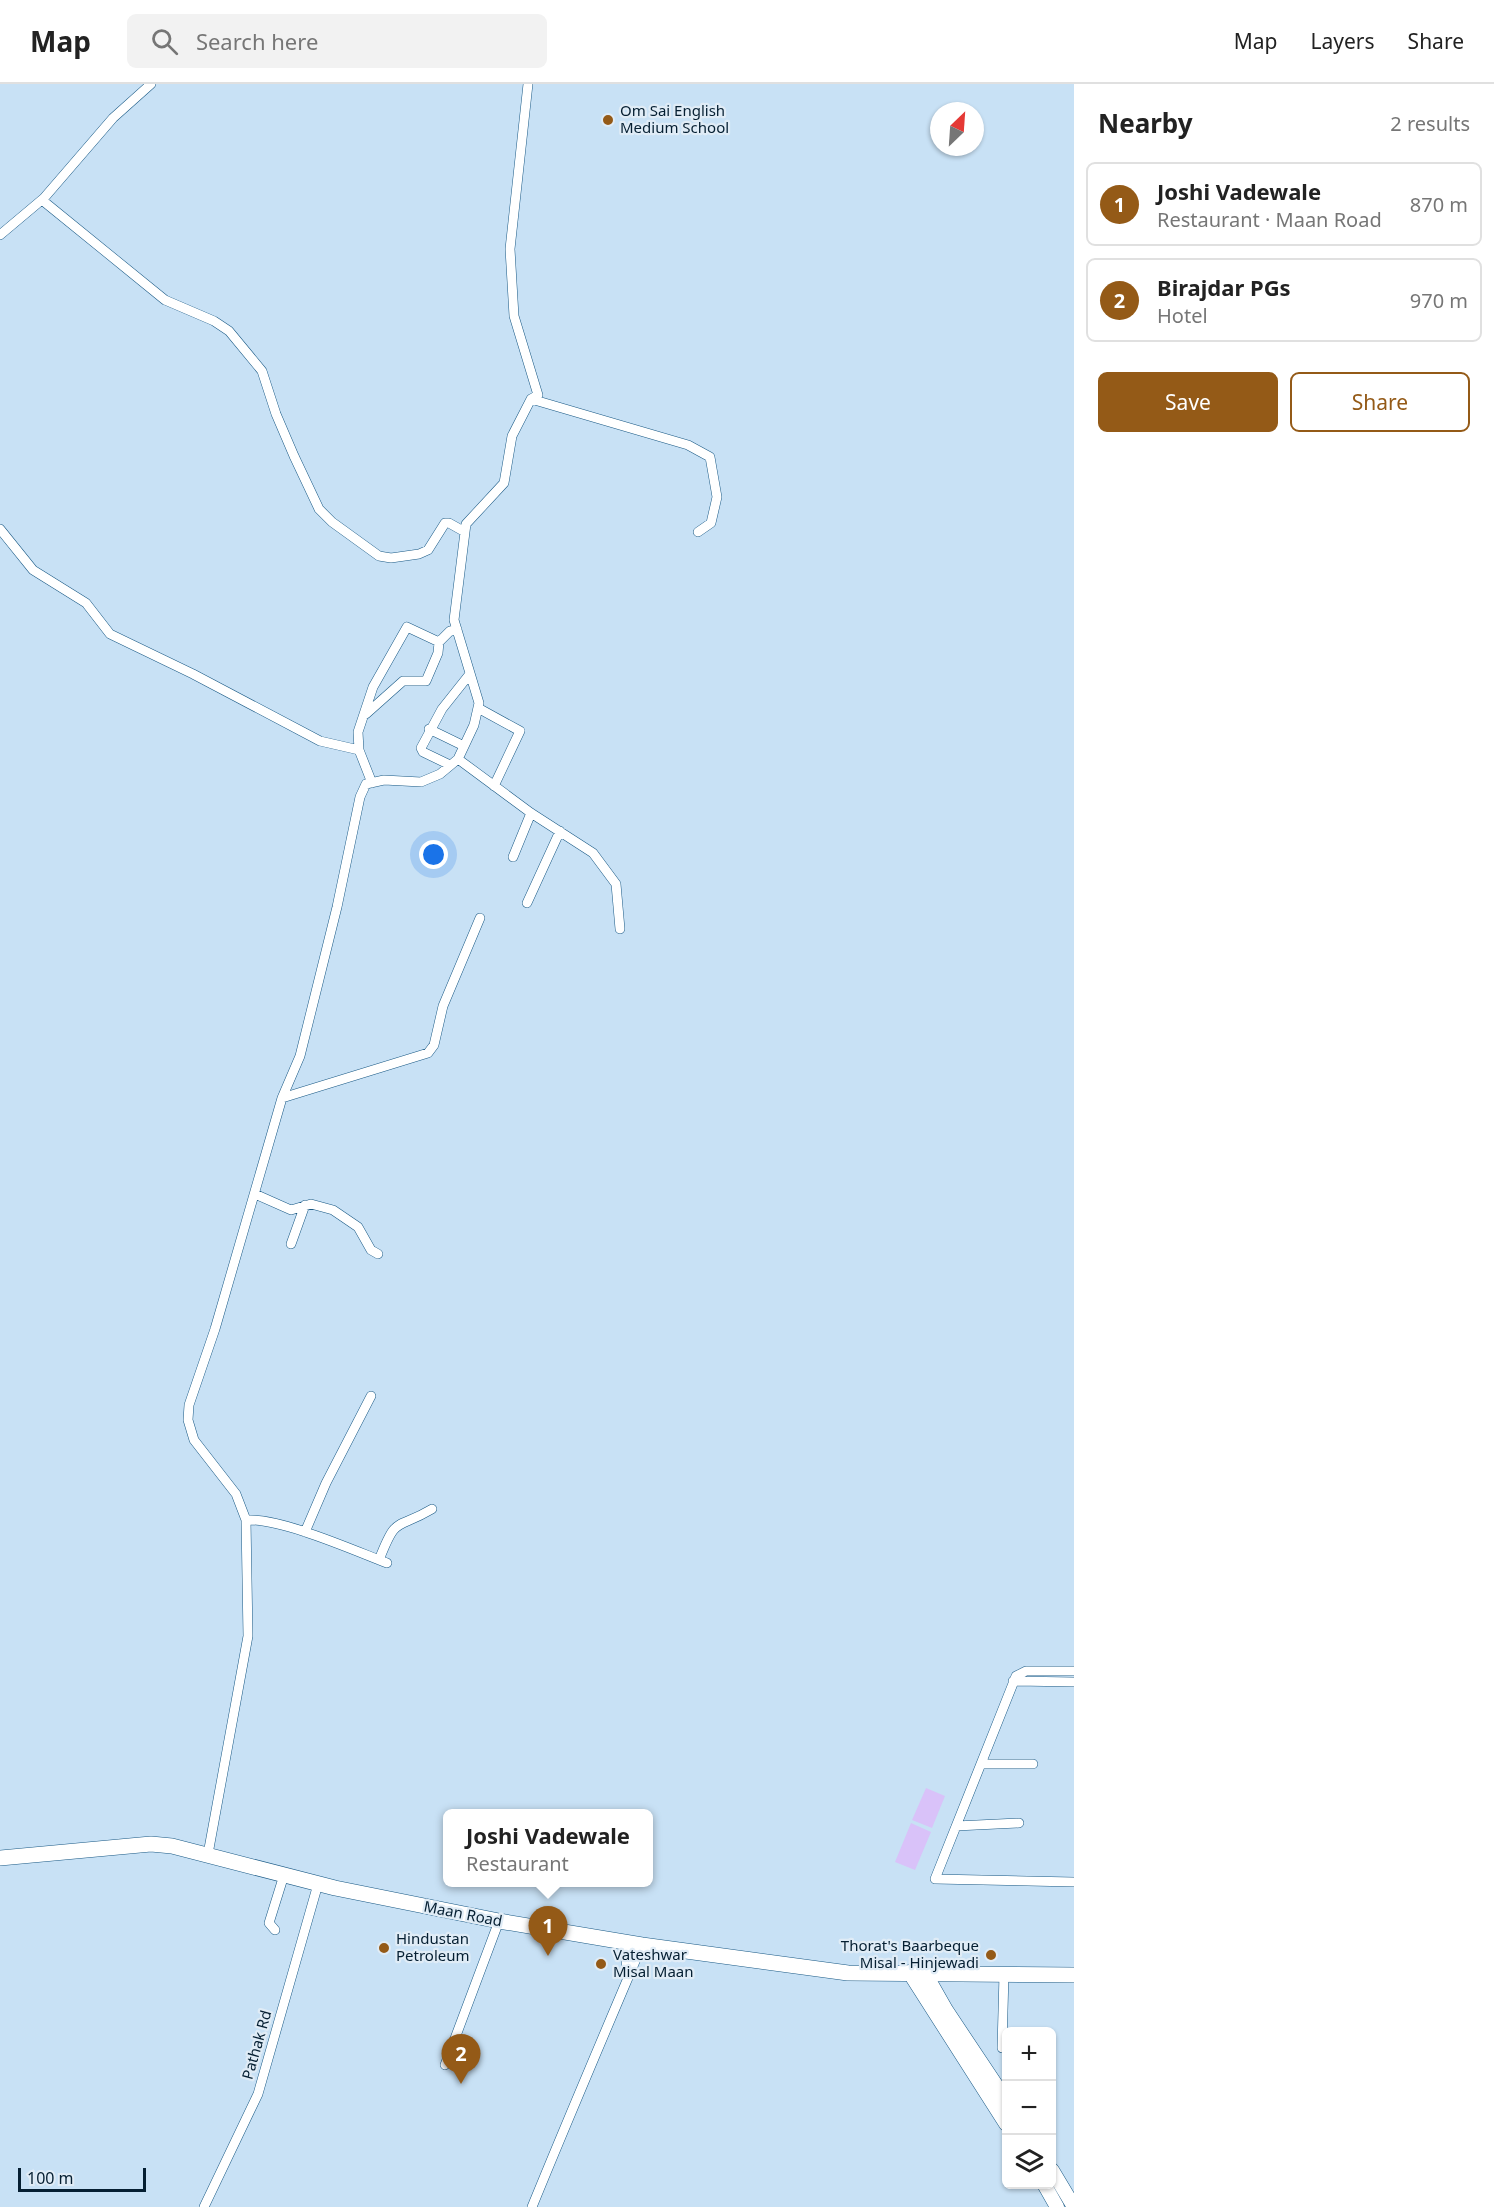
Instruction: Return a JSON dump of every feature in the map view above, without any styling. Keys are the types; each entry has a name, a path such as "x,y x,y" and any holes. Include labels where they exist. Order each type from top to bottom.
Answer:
{"main road":[{"name":"Maan Road","path":"0,1858 152,1844 172,1845 318,1884 499,1921 642,1945 833,1971 1074,1976"},
{"path":"909,1972 1002,2118"},
{"path":"925,1973 946,2010 1002,2094"},
{"path":"1056,2177 1074,2207"},
{"path":"1047,2189 1056,2207"}],"street":[{"path":"0,235 42,200 112,118 151,84"},
{"path":"208,1854 248,1636 246,1520 236,1494 194,1440 188,1420 189,1405 215,1329 282,1098 300,1056 319,983 360,796 366,784 384,780 421,782 440,774 454,762 464,746 478,708 479,703 454,620 466,524 504,483 512,436 531,399 538,395 514,316 510,249 528,84"},
{"path":"42,200 165,300 223,325 230,331 262,371 276,414 294,456 319,509 332,522 379,556 391,558 419,554 428,550 445,523 465,532"},
{"path":"531,399 688,445 710,457 717,497 711,523 698,532"},
{"path":"0,529 33,570 86,603 110,634 193,674 320,741 359,750"},
{"path":"372,783 359,750 358,732 366,714 373,687 407,627 439,642"},
{"path":"366,714 403,681 426,681 438,653 439,642 450,631 457,629"},
{"path":"469,675 429,729 421,748 423,752 454,762 494,786 593,853 616,884 620,929"},
{"path":"478,708 520,731 494,786"},
{"path":"429,729 464,746"},
{"path":"513,858 531,813"},
{"path":"527,903 560,831"},
{"path":"282,1098 428,1053 434,1045 443,1006 480,918"},
{"path":"255,1194 291,1210 305,1205 321,1206 350,1219 358,1227 371,1250 378,1254"},
{"path":"291,1244 305,1205"},
{"path":"305,1532 326,1483 371,1396"},
{"path":"246,1520 258,1519 305,1532 383,1562 390,1532 396,1526 432,1509"},
{"path":"1074,1671 1018,1673 936,1880 1074,1882"},
{"path":"1013,1681 1074,1682"},
{"path":"981,1764 1033,1764"},
{"path":"956,1826 1018,1823"},
{"path":"275,1930 270,1923 284,1875"},
{"name":"Pathak Rd","path":"204,2207 258,2094 318,1884"},
{"path":"444,2065 499,1921"},
{"path":"625,1942 627,1976"},
{"path":"532,2207 627,1976 642,1945"},
{"path":"1003,2027 1004,1974"}],"shaded area":[{"path":"926,1788 945,1796 932,1828 912,1820"},
{"path":"911,1823 931,1832 915,1870 895,1862"}],"place":[{"name":"Om Sai English Medium School","path":"608,120"},
{"name":"Hindustan Petroleum","path":"384,1948"},
{"name":"Thorat's Baarbeque Misal - Hinjewadi","path":"991,1955"},
{"name":"Joshi Vadewale","path":"548,1956"},
{"name":"Vateshwar Misal Maan","path":"601,1964"},
{"name":"Birajdar PGs","path":"461,2084"}]}
